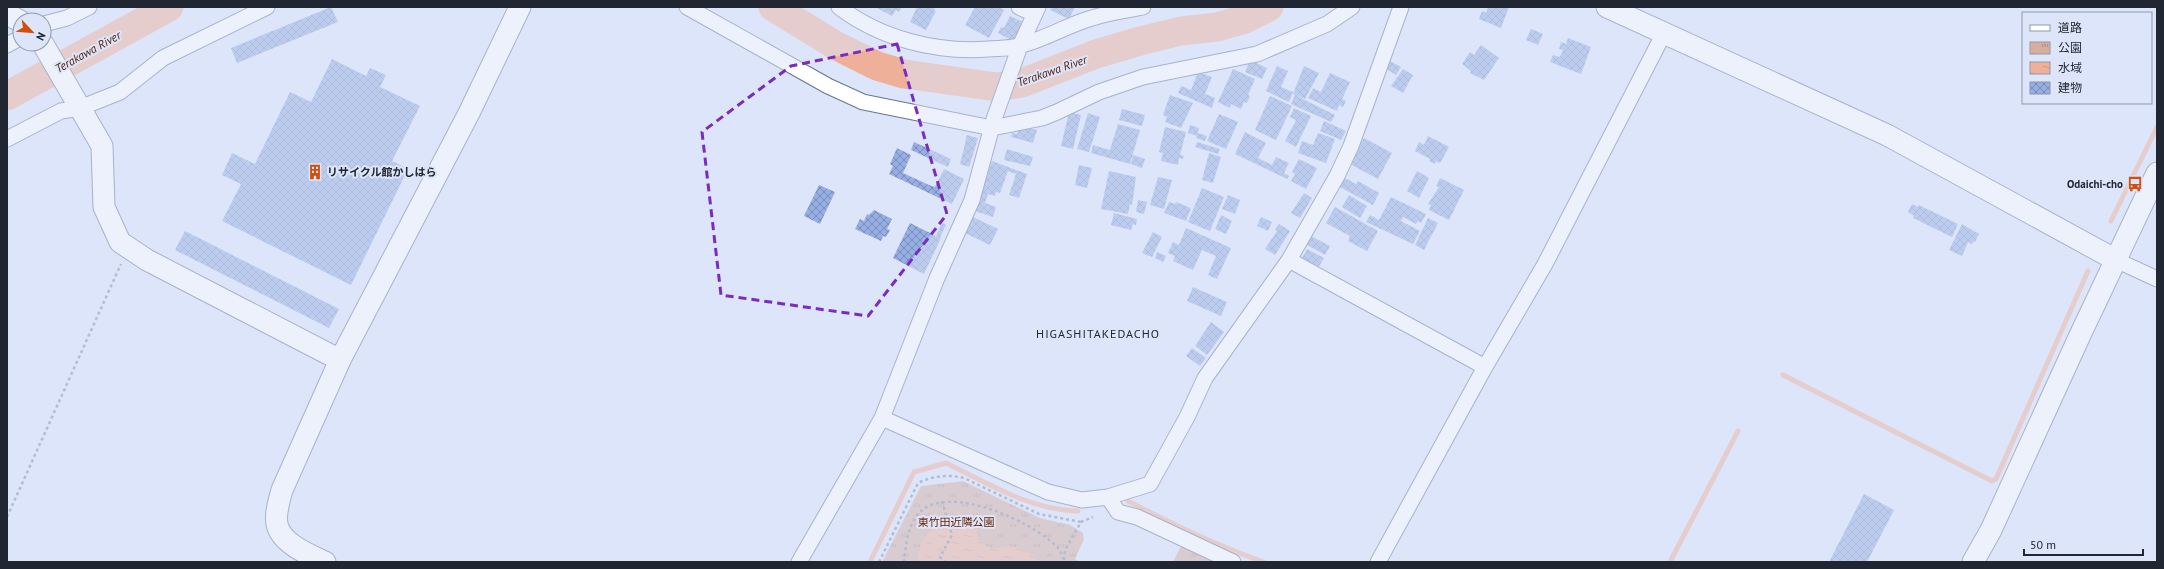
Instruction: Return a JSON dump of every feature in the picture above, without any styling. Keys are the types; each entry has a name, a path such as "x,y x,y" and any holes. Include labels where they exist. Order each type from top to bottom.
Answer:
{"street":[{"path":"52,22 67,18 89,7"},
{"path":"7,139 61,111 78,104 120,92 163,58 267,7"},
{"path":"325,562 305,552 286,539 277,525 278,508 282,490 340,360 469,113 520,7"},
{"path":"687,7 828,86 863,102 993,124 1042,118 1099,92 1143,77 1257,54 1327,24 1352,7"},
{"path":"839,7 867,24 893,36 924,44 971,51 1007,49 1019,50 1092,18 1142,7"},
{"path":"799,562 882,418 937,278 972,200 993,124 1019,50 1036,11 1020,7"},
{"path":"882,418 1048,492 1082,500 1108,497 1150,484 1187,417 1205,378 1289,260 1337,176 1351,146 1401,7"},
{"path":"1607,7 1887,135 2116,260 2157,279"},
{"path":"1378,562 1485,367 1545,264 1664,33"},
{"path":"48,52 102,146 104,207 120,242 147,260 340,360"},
{"path":"1973,562 1991,530 2157,173"},
{"path":"1289,260 1485,367"},
{"path":"1108,497 1118,512 1137,517 1233,562"}],"path":[{"path":"7,517 128,247"},
{"path":"880,562 918,483 929,478 952,475 964,478 1039,514 1081,522 1093,517"},
{"path":"942,501 952,535 940,557 945,562"},
{"path":"904,562 907,536 918,513 931,504 942,501 961,501 983,506 1041,533 1058,548 1064,562"},
{"path":"1064,562 1065,550 1081,522"}],"highlighted area":[{"path":"897,44 947,214 868,316 721,295 702,132 791,66"}],"green space":[{"name":"東竹田近隣公園","path":"963,481 1040,518 1070,525 1083,533 1084,539 1075,559 1079,562 882,562 921,486"},
{"path":"1182,544 1222,562 1173,562"}],"water":[{"path":"960,520 975,526 980,542 992,549 1011,546 1035,556 1037,562 918,562 921,544 930,532 943,524"}],"building":[{"path":"331,7 338,22 237,63 231,48"},
{"path":"875,7 902,7 899,12 896,10 892,16"},
{"path":"917,7 935,7 934,10 936,11 926,30 910,22"},
{"path":"975,7 999,7 1004,10 989,38 965,25"},
{"path":"1052,7 1075,7 1069,19 1050,10"},
{"path":"1488,7 1509,7 1501,28 1479,19 1482,11 1486,13"},
{"path":"1010,16 1023,22 1013,41 998,33 1001,27 1004,28"},
{"path":"1531,29 1543,34 1538,45 1526,40"},
{"path":"1568,38 1591,47 1581,74 1550,62 1553,55 1560,57 1563,50 1559,49 1561,42 1566,44"},
{"path":"1481,45 1499,58 1484,80 1470,73 1471,71 1462,64 1470,52 1474,55"},
{"path":"1384,58 1401,67 1396,75 1380,65"},
{"name":"リサイクル館かしはら","path":"332,59 366,76 370,68 386,75 380,87 420,106 392,161 408,169 351,285 222,221 241,184 222,175 232,153 255,164 290,92 311,102"},
{"path":"1250,60 1267,68 1262,79 1245,72"},
{"path":"1277,66 1288,71 1281,87 1293,92 1289,102 1266,91"},
{"path":"1304,66 1319,73 1305,99 1293,94"},
{"path":"1233,69 1255,79 1248,95 1250,96 1247,103 1244,102 1241,109 1231,104 1230,108 1218,102"},
{"path":"1403,69 1413,75 1403,93 1391,86"},
{"path":"1198,72 1212,77 1205,94 1215,98 1212,108 1178,93 1181,86 1191,90"},
{"path":"1330,73 1350,82 1342,99 1346,101 1343,107 1339,105 1337,111 1308,98 1313,88 1321,92"},
{"path":"1170,95 1193,103 1181,128 1165,122 1167,117 1163,115"},
{"path":"1295,95 1335,115 1331,122 1291,104"},
{"path":"1270,96 1292,106 1276,140 1255,130"},
{"path":"1294,108 1311,116 1296,147 1285,141 1296,120 1290,117"},
{"path":"1122,109 1145,115 1142,126 1119,120"},
{"path":"1069,112 1081,115 1073,149 1061,146"},
{"path":"1088,113 1100,117 1089,152 1077,149"},
{"path":"1219,114 1238,122 1226,149 1207,141"},
{"path":"1324,121 1346,131 1341,140 1320,131"},
{"path":"1118,124 1140,130 1130,164 1091,153 1093,145 1110,150"},
{"path":"1190,125 1199,128 1197,136 1188,133"},
{"path":"1019,126 1037,130 1033,143 1011,137 1012,133 1017,134"},
{"path":"1165,127 1186,132 1180,155 1184,156 1183,159 1179,158 1178,165 1161,161 1163,153 1159,152"},
{"path":"1245,132 1266,143 1258,158 1272,165 1276,157 1289,163 1284,173 1289,176 1287,179 1235,154"},
{"path":"1198,133 1207,136 1205,141 1196,138"},
{"path":"1318,133 1335,139 1326,163 1298,153 1302,141 1313,145"},
{"path":"967,135 978,138 969,167 960,164"},
{"path":"1428,136 1449,147 1440,163 1436,161 1435,164 1429,161 1430,159 1415,151 1419,142 1424,145"},
{"path":"1364,138 1392,153 1378,179 1350,164"},
{"path":"914,142 951,159 948,167 911,150"},
{"path":"1197,142 1220,149 1218,154 1195,147"},
{"path":"897,148 911,155 903,173 935,187 944,169 964,179 952,204 889,174 893,166 890,164"},
{"path":"1007,149 1033,157 1030,166 1004,160"},
{"path":"1209,153 1221,157 1213,183 1202,180"},
{"path":"1133,155 1145,159 1142,168 1131,164"},
{"path":"1299,159 1317,168 1306,189 1291,181 1295,174 1292,172"},
{"path":"992,161 1027,174 1019,198 1009,195 1016,174 1008,171 1000,193 996,192 995,196 988,194 985,203 996,207 993,217 975,211"},
{"path":"1079,165 1092,168 1087,188 1075,185"},
{"path":"1109,171 1136,177 1132,205 1130,204 1128,214 1101,209"},
{"path":"1417,171 1429,178 1419,198 1407,191"},
{"path":"1158,177 1172,180 1164,209 1150,205"},
{"path":"1343,177 1356,184 1358,181 1379,193 1373,205 1338,186"},
{"path":"1440,178 1464,190 1449,220 1429,210 1431,205 1428,204 1439,187 1436,186"},
{"path":"819,185 835,192 820,224 804,216"},
{"path":"1202,188 1224,197 1210,231 1188,222"},
{"path":"1304,193 1312,198 1300,218 1291,213"},
{"path":"1228,195 1240,200 1235,214 1222,209"},
{"path":"1349,195 1367,206 1360,218 1342,207"},
{"path":"1391,197 1426,214 1421,223 1418,221 1416,224 1403,217 1401,221 1420,231 1413,244 1366,222 1370,215 1379,220"},
{"path":"1138,200 1147,202 1144,214 1136,212"},
{"path":"1169,202 1175,204 1176,202 1191,208 1186,221 1164,213"},
{"path":"1912,204 1918,207 1919,205 1958,224 1952,237 1913,218 1914,216 1908,212"},
{"path":"1335,207 1378,231 1367,251 1348,241 1350,236 1326,223"},
{"path":"874,210 892,219 887,229 890,230 886,237 883,236 881,241 855,229 860,219 864,221 867,214 869,215"},
{"path":"1114,213 1137,219 1136,225 1133,224 1131,230 1111,225"},
{"path":"1221,215 1232,221 1226,234 1215,229"},
{"path":"973,217 998,229 990,245 965,233"},
{"path":"1261,217 1272,222 1268,231 1257,226"},
{"path":"1428,218 1438,223 1424,250 1415,245"},
{"path":"910,223 936,236 942,223 946,225 924,274 893,258"},
{"path":"1279,224 1290,231 1275,255 1265,249 1277,231 1275,230"},
{"path":"1962,224 1979,234 1975,242 1974,241 1972,244 1968,242 1962,256 1949,250"},
{"path":"1186,228 1231,248 1217,279 1208,275 1216,256 1202,250 1193,270 1173,261 1175,256 1168,253 1173,242 1179,245"},
{"path":"185,231 339,309 329,328 175,250"},
{"path":"1153,232 1162,237 1152,257 1142,253"},
{"path":"1307,234 1330,246 1325,255 1302,242"},
{"path":"1307,249 1324,258 1318,268 1302,258"},
{"path":"1157,252 1166,256 1163,262 1155,258"},
{"path":"1193,287 1227,302 1221,316 1187,301"},
{"path":"1211,322 1224,332 1207,355 1195,346"},
{"path":"1192,348 1206,358 1200,366 1186,356"},
{"path":"1864,494 1894,510 1867,562 1829,562"}],"waterway":[{"name":"Terakawa River","path":"7,96 169,7"},
{"name":"Terakawa River","path":"773,7 835,45 877,66 904,74 997,87 1022,83 1096,54 1140,41 1181,31 1217,27 1245,19 1269,7"},
{"path":"2111,221 2157,127"},
{"path":"1783,375 1992,481 1996,479 2088,271"},
{"path":"1670,562 1738,431"},
{"path":"870,562 914,472 946,463 993,487 1026,501 1043,506 1078,511"},
{"path":"1128,501 1195,534 1264,562"}],"place":[{"name":"リサイクル館かしはら","path":"315,172"},
{"name":"Odaichi-cho","path":"2135,184"}],"district":[{"name":"HIGASHITAKEDACHO","path":"1098,334"}]}
